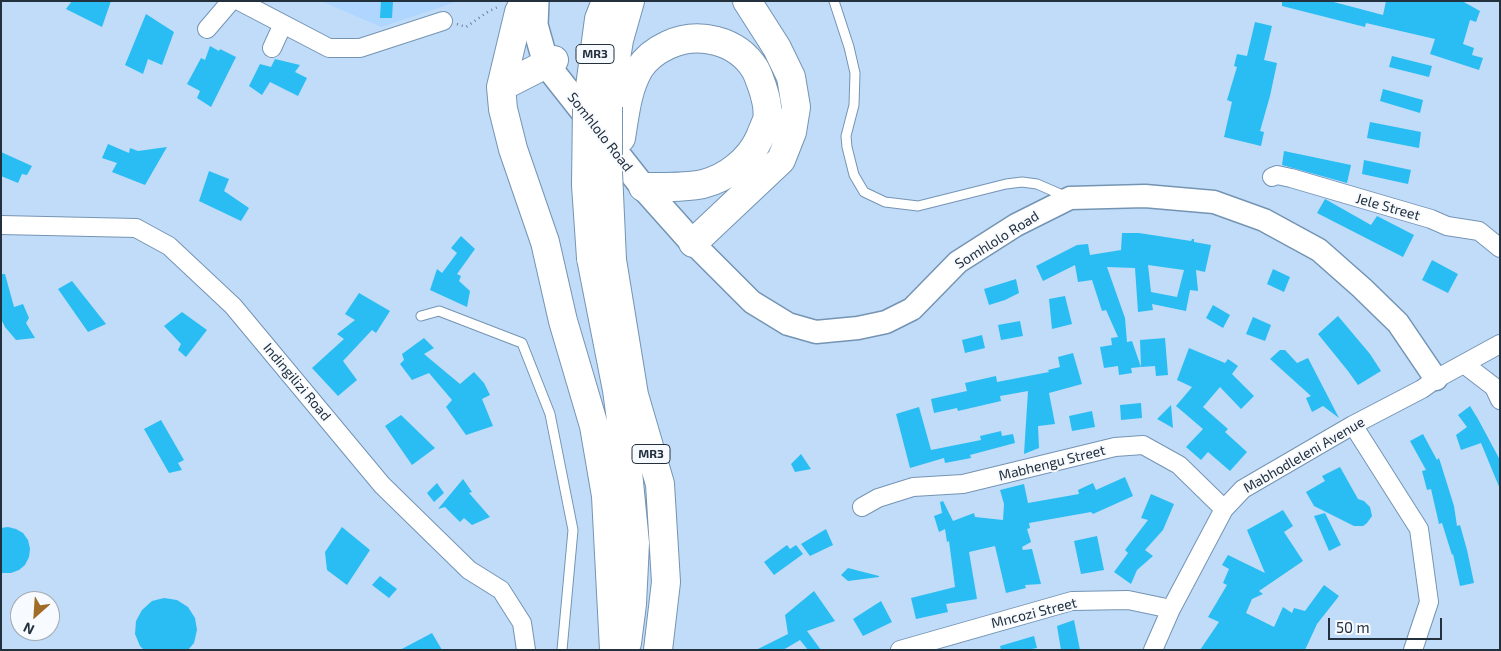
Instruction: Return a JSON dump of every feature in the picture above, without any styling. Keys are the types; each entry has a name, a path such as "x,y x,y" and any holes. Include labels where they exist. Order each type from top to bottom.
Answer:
{"highway":[{"name":"MR3","path":"606,1 599,19 598,108 586,185 611,262 634,395 660,484 666,582 658,650"},
{"name":"MR3","path":"598,108 630,1"},
{"path":"693,242 781,160 792,132 796,107 791,77 777,48 746,1"},
{"path":"527,5 501,87 503,109 514,149 545,242 563,321 594,426 606,496 614,650"},
{"path":"611,262 625,240 621,138 630,88 640,67 658,49 676,41 689,38 716,40 728,44 743,55 755,69 765,94 767,118 752,153 740,164 720,177 706,183 691,186 643,187"},
{"path":"501,87 552,67"},
{"name":"MR3","path":"611,262 617,390 635,543 632,604 626,650"}],"main road":[{"name":"Somhlolo Road","path":"549,1 547,20 552,67"},
{"name":"Somhlolo Road","path":"527,5 552,67 643,187 693,242"}],"street":[{"path":"207,29 231,1"},
{"path":"239,1 329,48 360,48 443,21"},
{"path":"272,48 283,24"},
{"name":"Jele Street","path":"1272,177 1277,175 1291,178 1431,219 1446,226 1479,231 1500,248"},
{"name":"Somhlolo Road","path":"693,242 752,302 788,324 816,332 858,328 886,322 912,309 958,262 1016,225 1070,198 1146,196 1214,202 1264,220 1319,250 1398,323 1436,379"},
{"name":"Indingilizi Road","path":"1,225 136,228 169,246 233,306 382,485 469,570 501,590 522,623 526,650"},
{"name":"Mabhodleleni Avenue","path":"1153,650 1171,609 1224,509 1243,489 1353,425 1422,389 1436,379 1500,344"},
{"path":"1464,364 1494,387 1500,400"},
{"path":"1353,425 1419,529 1429,602 1413,650"},
{"name":"Mabhengu Street","path":"862,507 878,498 913,487 963,484 1115,447 1143,445 1179,465 1224,509"},
{"name":"Mncozi Street","path":"900,650 1072,601 1128,600 1171,609"}],"lane":[{"path":"834,1 849,46 855,73 854,105 846,136 847,148 854,175 864,192 885,202 918,206 1006,184 1022,182 1037,184 1070,198"},
{"path":"421,316 439,311 522,343 550,414 573,530 562,650"}],"path":[{"path":"443,21 466,27 498,7 527,5"}],"shaded area":[{"path":"321,1 459,1 381,27"}],"building":[{"path":"72,1 111,1 102,27 66,9"},
{"path":"381,1 393,1 392,18 380,18"},
{"path":"1282,1 1330,1 1383,15 1386,1 1462,1 1480,11 1476,22 1470,20 1463,44 1474,48 1472,55 1483,58 1479,70 1430,54 1435,39 1366,23 1365,27 1282,6"},
{"path":"146,14 174,32 162,65 148,59 143,74 125,65"},
{"path":"1255,22 1272,26 1264,60 1277,63 1260,131 1264,132 1261,146 1224,137 1232,102 1227,100 1237,67 1234,66 1237,54 1247,56"},
{"path":"210,46 236,57 211,107 197,98 200,91 187,84 201,58 205,60"},
{"path":"1392,56 1432,66 1429,77 1389,67"},
{"path":"275,59 300,65 295,72 307,78 298,96 270,82 262,95 249,86 260,64 271,67"},
{"path":"1383,89 1423,100 1420,113 1380,101"},
{"path":"1370,122 1421,132 1419,148 1367,138"},
{"path":"108,144 129,153 130,148 138,151 167,147 145,185 112,172 117,163 102,158"},
{"path":"1284,151 1351,165 1347,183 1282,165"},
{"path":"1,152 32,166 27,175 22,174 18,183 1,176"},
{"path":"1364,160 1411,170 1408,184 1362,174"},
{"path":"209,171 229,179 224,191 249,208 241,221 199,201"},
{"path":"1325,199 1371,225 1377,216 1414,235 1403,257 1317,213"},
{"path":"1122,233 1139,233 1191,241 1194,239 1194,242 1211,245 1205,272 1196,270 1198,291 1190,290 1186,311 1152,304 1153,310 1138,312 1135,268 1107,267 1125,318 1127,342 1132,341 1141,367 1131,368 1132,373 1119,375 1118,366 1104,368 1100,347 1112,345 1111,338 1118,337 1106,310 1102,311 1092,280 1078,282 1075,265 1043,281 1036,266 1077,245 1088,244 1090,255 1121,250","holes":["1148,265 1184,270 1177,297 1151,292"]},
{"path":"461,236 475,249 457,274 461,276 459,281 470,291 467,307 430,290 437,269 442,273 457,253 451,248"},
{"path":"1432,260 1458,274 1448,293 1422,280"},
{"path":"1273,269 1290,277 1284,292 1267,284"},
{"path":"1,274 5,274 14,307 23,304 29,318 26,323 35,338 16,340 5,327 1,319"},
{"path":"1016,279 1019,293 989,305 984,289"},
{"path":"72,281 106,324 88,332 58,289"},
{"path":"359,293 390,311 376,333 372,330 343,361 357,380 338,396 312,368 344,339 337,334 355,320 345,314"},
{"path":"1065,296 1072,324 1052,329 1049,299"},
{"path":"1213,305 1230,315 1223,328 1206,318"},
{"path":"182,312 207,330 186,357 178,350 181,344 164,326"},
{"path":"1338,316 1370,354 1381,371 1358,385 1318,334"},
{"path":"1253,317 1271,325 1265,341 1246,334"},
{"path":"1020,321 1023,336 1001,340 998,325"},
{"path":"982,335 985,348 965,353 962,340"},
{"path":"424,338 434,348 424,354 460,384 474,372 484,383 490,395 482,399 493,426 466,435 446,407 452,400 429,373 412,380 400,364 404,360 402,354"},
{"path":"1165,338 1168,375 1156,376 1155,366 1141,367 1140,340"},
{"path":"1189,348 1225,363 1228,359 1238,366 1232,374 1254,396 1241,409 1220,387 1203,407 1228,429 1225,432 1247,452 1230,471 1208,452 1201,460 1186,447 1203,429 1176,406 1192,387 1177,380"},
{"path":"1280,350 1285,350 1297,363 1308,358 1339,418 1323,406 1312,412 1306,398 1311,396 1270,359"},
{"path":"1073,353 1082,384 1049,393 1055,424 1038,426 1039,448 1024,454 1028,391 1000,396 1001,401 958,411 957,408 934,413 931,399 967,391 965,383 996,376 997,382 1049,372 1048,370 1060,367 1058,357"},
{"path":"1141,403 1142,418 1121,420 1120,405"},
{"path":"1171,405 1173,428 1157,419"},
{"path":"1470,406 1500,460 1500,489 1481,443 1461,450 1456,435 1467,427 1458,415"},
{"path":"919,407 931,450 981,440 980,436 1001,431 1002,436 1013,434 1015,443 970,455 971,458 945,463 944,458 910,468 896,414"},
{"path":"1092,411 1095,427 1072,431 1069,416"},
{"path":"401,415 435,448 412,465 385,426"},
{"path":"161,420 184,460 178,463 182,470 169,473 144,429"},
{"path":"1423,434 1437,460 1439,458 1454,506 1457,526 1460,525 1467,550 1474,583 1460,586 1453,554 1442,523 1439,524 1431,489 1427,490 1422,471 1426,470 1410,441"},
{"path":"801,454 811,469 795,472 791,464"},
{"path":"1340,467 1358,499 1364,501 1370,507 1372,516 1363,526 1354,526 1314,506 1306,492 1325,481 1322,476"},
{"path":"1125,477 1133,496 1093,514 1091,512 1029,523 1030,528 1027,529 1031,542 1022,547 1023,550 1032,549 1041,584 1025,585 1026,588 1006,593 995,546 969,552 977,599 946,604 948,612 916,619 911,598 955,587 949,541 947,542 945,529 939,532 934,516 942,513 940,502 943,501 953,521 974,513 975,517 1003,520 1004,504 1000,490 1024,484 1028,503 1079,494 1078,490 1093,483 1096,490"},
{"path":"463,479 472,492 469,493 490,517 472,525 464,518 460,522 445,507 438,509"},
{"path":"437,483 444,493 434,502 427,493"},
{"path":"1151,494 1174,504 1163,530 1145,550 1153,556 1137,570 1131,584 1114,572 1128,553 1125,550 1148,520 1141,518"},
{"path":"1283,510 1293,526 1284,532 1303,561 1259,591 1263,594 1252,599 1246,613 1274,627 1283,607 1292,613 1294,608 1305,611 1324,585 1339,596 1317,624 1305,650 1200,650 1219,622 1208,617 1227,585 1223,583 1229,569 1222,565 1228,555 1265,573 1247,530"},
{"path":"1325,513 1341,545 1329,551 1314,516"},
{"path":"8,527 23,533 28,540 29,557 25,565 19,570 11,573 1,573 1,528"},
{"path":"342,527 370,550 347,585 327,570 325,552"},
{"path":"826,529 833,545 810,556 801,544"},
{"path":"1097,536 1104,570 1081,574 1074,541"},
{"path":"787,545 790,549 796,545 803,554 774,575 764,562"},
{"path":"848,568 879,577 848,581 841,575"},
{"path":"380,576 397,589 389,598 372,585"},
{"path":"814,591 835,621 807,631 821,650 808,650 800,640 783,650 756,650 788,634 785,615"},
{"path":"164,598 177,600 188,607 195,618 197,630 194,643 188,650 144,650 140,646 135,634 136,621 142,610 152,601"},
{"path":"881,601 892,622 863,636 853,619"},
{"path":"1074,620 1080,650 1061,650 1057,626"},
{"path":"432,633 442,650 400,650"},
{"path":"1034,636 1037,648 1001,650 1000,646"}]}
